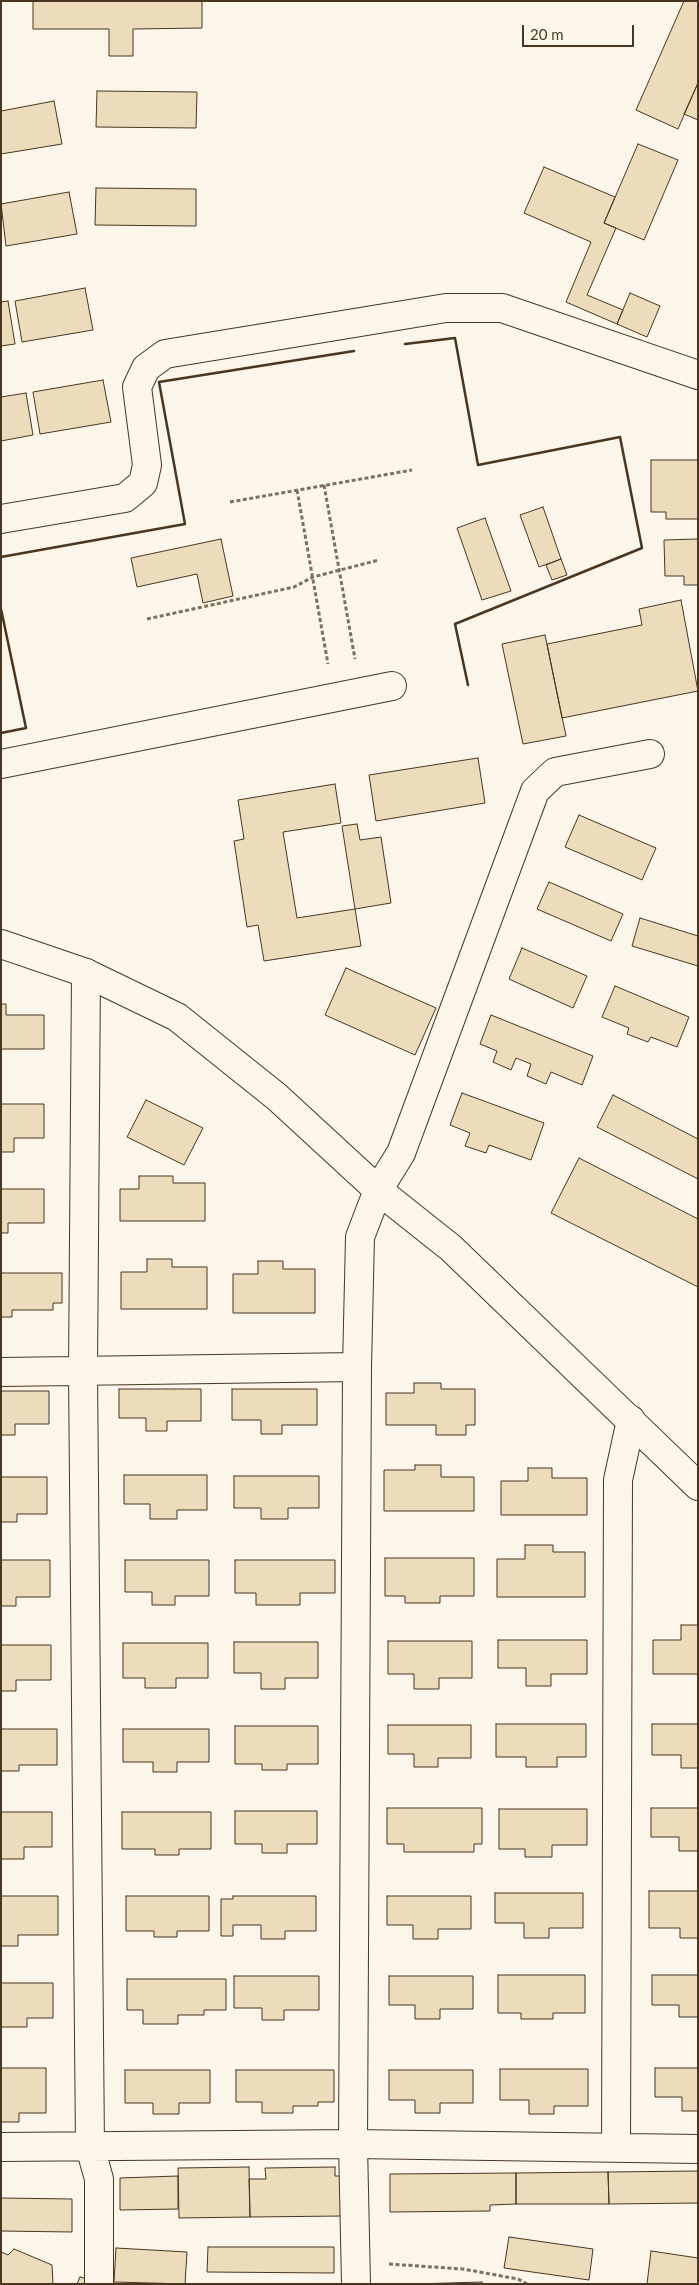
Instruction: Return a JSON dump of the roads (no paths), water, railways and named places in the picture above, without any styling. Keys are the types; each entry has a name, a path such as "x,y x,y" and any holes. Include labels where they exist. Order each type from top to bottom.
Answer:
{"street":[{"path":"1,519 125,498 143,483 147,465 137,387 146,368 165,354 446,308 502,308 698,375"},
{"path":"1,764 392,686"},
{"path":"356,2273 354,2144 357,1367 360,1237 378,1190 401,1153 535,791 555,772 650,754"},
{"path":"1,944 86,973 177,1017 277,1097 378,1190 451,1248 698,1486"},
{"path":"86,973 83,1371 90,2147 99,2179 99,2284"},
{"path":"1,1372 357,1367"},
{"path":"616,2148 618,1480 631,1420"},
{"path":"1,2147 354,2144 698,2149"}]}
